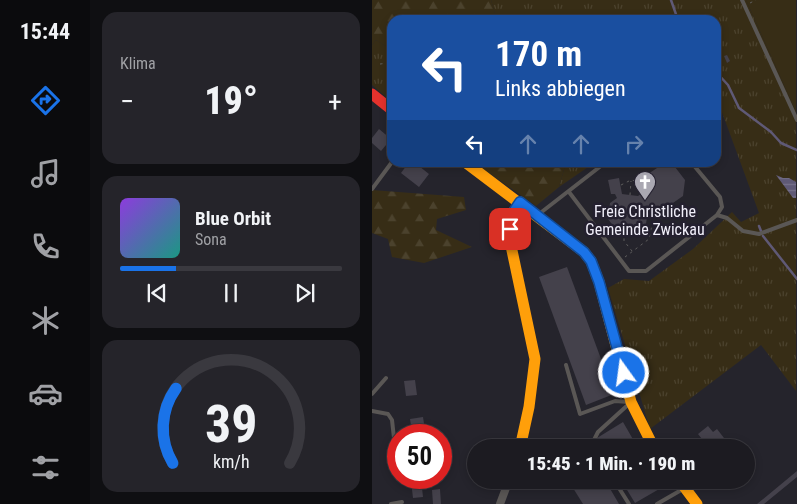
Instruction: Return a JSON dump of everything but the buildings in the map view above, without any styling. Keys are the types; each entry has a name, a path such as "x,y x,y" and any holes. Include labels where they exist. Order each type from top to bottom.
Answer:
{"main road":[{"path":"372,94 387,106"},
{"path":"472,167 584,252 591,261 599,282 631,402 650,439"},
{"path":"520,202 510,217 510,241 535,359 529,407 522,439"},
{"path":"686,489 697,504"}],"street":[{"path":"500,504 506,489"}],"lane":[{"path":"742,0 796,120"},
{"path":"372,189 388,167"},
{"path":"538,216 600,167"},
{"path":"569,192 629,270 646,271 717,216 722,207 720,197 696,167"},
{"path":"717,216 727,218 743,230 759,234 796,220"},
{"path":"566,365 580,414 615,401 631,402"},
{"path":"372,394 386,378"},
{"path":"594,439 598,432 631,402"},
{"path":"372,411 388,414 392,424"},
{"path":"620,489 629,504"},
{"path":"657,504 676,489"},
{"path":"391,504 402,502"}],"path":[{"path":"380,64 387,63"},
{"path":"621,185 631,180 647,183"},
{"path":"630,195 631,180"},
{"path":"621,261 649,239 652,224"},
{"path":"624,232 624,241 632,252"}],"green space":[{"path":"372,0 491,0 496,15 387,15 387,47 376,40 372,45"},
{"path":"491,0 746,0 796,112 796,391 761,345 650,429 608,288 624,279 649,281 693,249 732,212 741,222 759,213 721,110 721,15 496,15"},
{"path":"746,0 796,0 796,112"},
{"path":"376,40 387,47 387,98 372,85 372,45"},
{"path":"481,167 565,167 559,187 536,206"},
{"path":"565,167 588,167 559,187"},
{"path":"372,190 464,197 466,210 437,219 436,230 472,247 424,263 392,257 388,239 372,233"}],"shaded area":[{"path":"776,175 796,182 796,198 793,198"}],"waterway":[{"path":"671,0 676,15"},
{"path":"721,77 728,85 739,108 771,132 781,143 797,150"},
{"path":"759,226 761,231"},
{"path":"763,236 797,279"}],"traffic: slow":[{"path":"472,167 584,252 591,261 599,282 631,402 650,439"},
{"path":"520,202 510,217 510,241 535,359 529,407 522,439"},
{"path":"686,489 697,504"}],"traffic: jam":[{"path":"372,94 387,106"}],"place":[{"name":"Freie Christliche Gemeinde Zwickau","path":"645,201"}],"route":[{"path":"510,229 510,217 520,202 584,252 591,261 599,282 624,373"}]}
